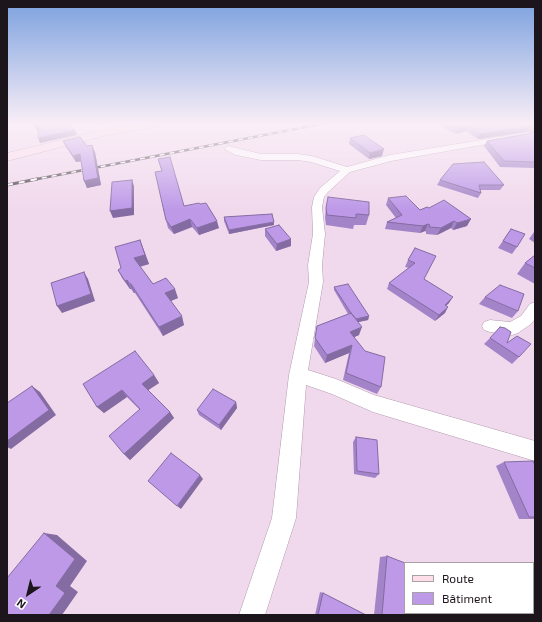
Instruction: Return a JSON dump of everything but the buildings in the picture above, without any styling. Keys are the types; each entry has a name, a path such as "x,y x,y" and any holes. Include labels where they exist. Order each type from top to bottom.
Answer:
{"street":[{"path":"7,157 27,152"},
{"path":"237,152 261,158 298,157 312,159 347,170"},
{"path":"252,615 284,518 298,375 316,282 315,265 319,234 317,207 319,197 324,190 347,170 390,158 425,152"},
{"path":"490,326 512,329 526,320 535,308"},
{"path":"298,375 336,387 373,403 535,451"}],"railway":[{"path":"32,180 176,152"},
{"path":"32,180 37,179"},
{"path":"7,185 32,180"}]}
